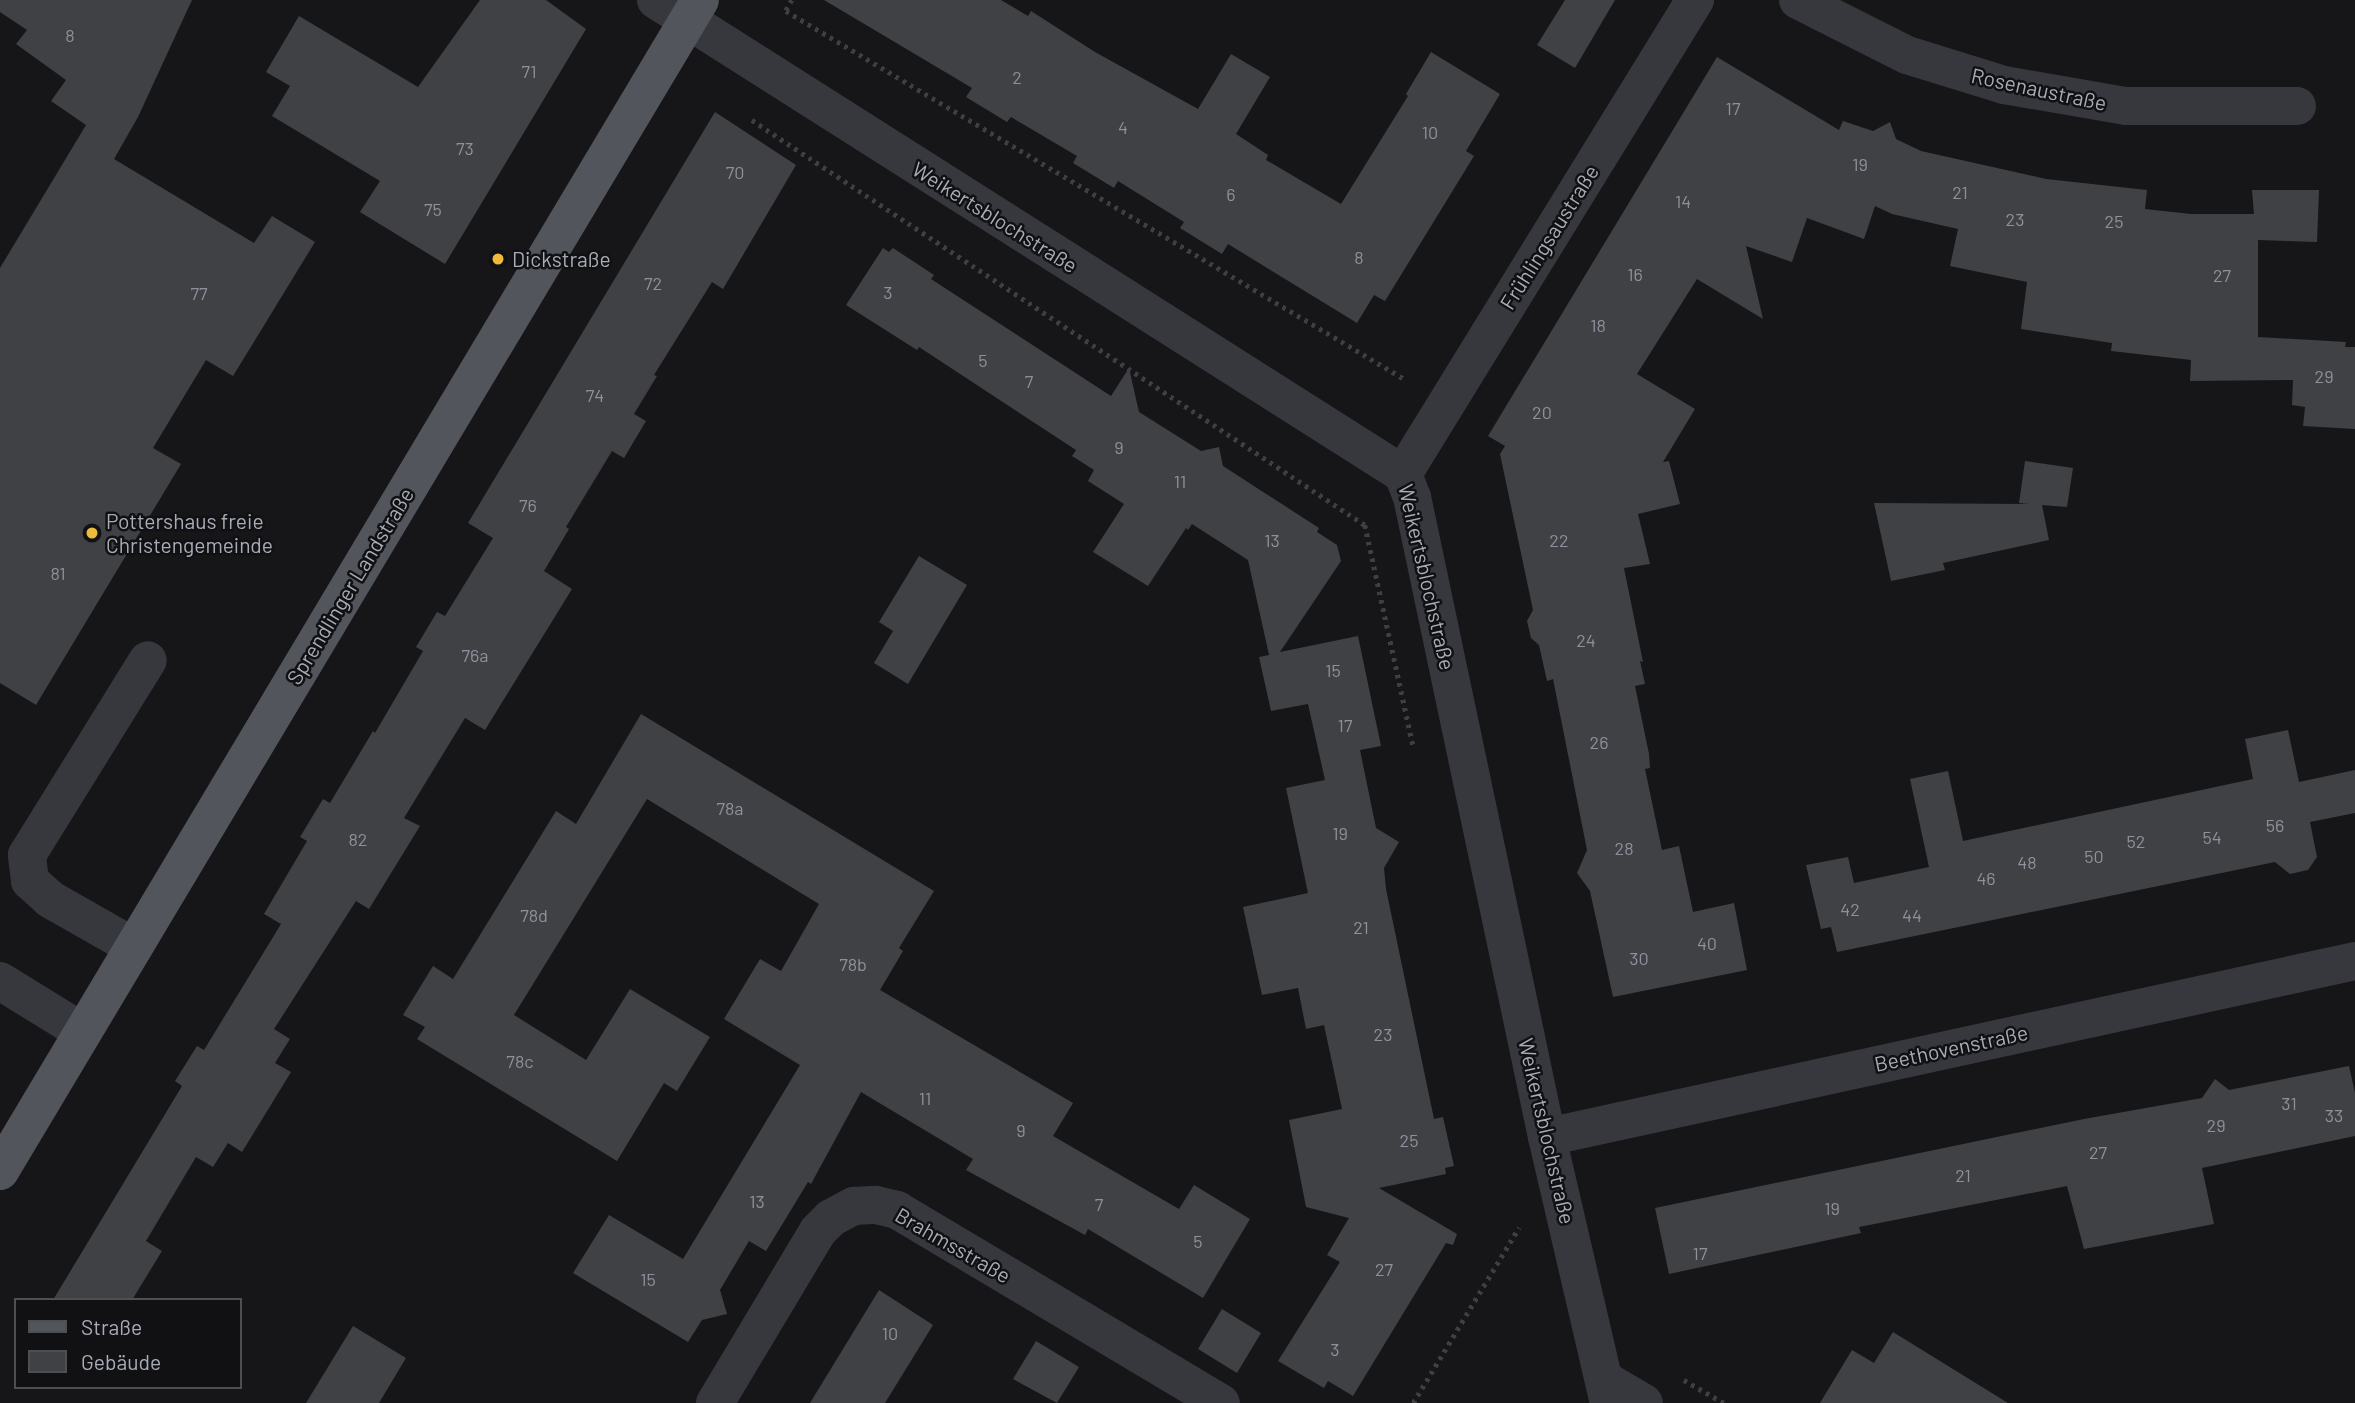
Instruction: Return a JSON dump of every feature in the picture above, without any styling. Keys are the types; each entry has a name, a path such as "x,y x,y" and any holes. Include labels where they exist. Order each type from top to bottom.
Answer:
{"main road":[{"name":"Sprendlinger Landstraße","path":"0,1171 693,11"}],"street":[{"path":"656,0 693,11"},
{"name":"Frühlingsaustraße","path":"1403,474 1695,0"},
{"name":"Rosenaustraße","path":"1798,0 1907,55 2004,85 2126,106 2297,106"},
{"name":"Weikertsblochstraße","path":"693,11 1403,474 1412,497 1547,1137 1607,1391 1644,1403"},
{"path":"134,947 50,899 30,881 27,855 148,660"},
{"name":"Beethovenstraße","path":"1547,1137 2355,961"},
{"path":"0,981 83,1032"},
{"name":"Brahmsstraße","path":"715,1403 818,1231 831,1218 854,1206 876,1205 897,1210 1221,1403"}],"path":[{"path":"792,0 786,10 1446,403"},
{"path":"744,115 1365,525 1415,752"},
{"path":"1413,1403 1519,1227 1516,1213"}],"building":[{"path":"0,0 192,0 138,117 114,159 254,243 272,216 315,242 233,376 206,360 153,448 181,464 36,705 0,683 0,268 86,125 51,101 66,80 16,44 27,30 0,12"},
{"path":"480,0 546,0 586,29 445,264 360,212 380,181 272,116 290,86 266,72 299,16 418,87"},
{"path":"824,0 1001,0 1028,16 1031,11 1095,52 1198,109 1231,54 1270,77 1236,134 1268,155 1266,160 1341,204 1408,96 1406,94 1431,52 1500,94 1466,151 1474,156 1385,301 1374,295 1357,323 1228,244 1222,254 1180,228 1184,222 1118,181 1114,188 1073,163 1077,156 1011,117 1007,122 966,97 972,88"},
{"path":"1565,0 1615,0 1575,68 1537,45"},
{"path":"1717,57 1839,130 1843,121 1873,131 1890,122 1896,139 1921,151 2046,179 2147,190 2145,209 2191,214 2254,214 2252,190 2319,190 2317,242 2258,240 2258,337 2346,342 2345,347 2355,347 2355,429 2303,426 2305,407 2292,405 2293,380 2190,381 2191,360 2111,351 2112,343 2021,329 2027,282 1950,266 1958,229 1892,214 1875,206 1864,239 1807,218 1792,262 1746,246 1763,319 1697,279 1637,374 1695,409 1663,462 1669,461 1680,504 1638,514 1650,564 1624,568 1643,662 1640,661 1645,684 1635,686 1649,754 1650,768 1645,769 1662,850 1679,846 1693,912 1734,903 1747,970 1613,997 1590,891 1577,873 1587,850 1553,679 1547,681 1539,645 1531,638 1527,621 1533,610 1500,454 1505,446 1488,436"},
{"path":"715,112 796,165 723,289 712,282 654,375 657,376 634,414 646,421 624,458 612,451 566,527 569,529 544,571 572,589 485,730 465,718 404,818 420,826 369,909 356,901 274,1029 290,1039 275,1063 291,1072 242,1152 228,1143 213,1167 196,1157 146,1241 162,1251 133,1298 54,1298 182,1086 175,1081 197,1046 204,1050 281,924 264,914 307,841 300,837 323,799 330,803 373,731 375,733 423,651 416,647 437,612 445,616 493,538 468,523"},
{"path":"883,248 889,252 893,248 934,275 931,279 1111,396 1129,368 1139,412 1201,451 1219,447 1223,466 1319,528 1317,532 1337,545 1341,561 1280,652 1358,636 1381,746 1360,750 1376,828 1399,842 1384,868 1386,889 1434,1119 1443,1117 1454,1166 1445,1168 1446,1174 1379,1188 1457,1234 1453,1245 1446,1243 1353,1396 1328,1381 1324,1388 1278,1361 1340,1262 1327,1255 1349,1218 1306,1207 1289,1120 1342,1109 1324,1025 1306,1029 1298,988 1262,995 1243,907 1308,893 1286,788 1325,780 1308,704 1271,711 1259,657 1269,655 1248,560 1192,524 1188,530 1186,528 1148,586 1093,552 1124,504 1088,481 1094,470 1072,456 1076,450 919,347 917,350 846,305"},
{"path":"2025,461 2073,468 2067,507 2042,505 2049,540 1943,563 1945,570 1891,581 1874,503 2029,504 2019,503"},
{"path":"919,556 967,585 908,684 874,663 893,631 879,622"},
{"path":"641,714 934,891 899,948 903,951 880,990 1073,1103 1053,1136 1179,1209 1194,1185 1250,1219 1203,1298 1088,1229 1085,1235 966,1170 973,1159 861,1092 811,1184 808,1182 766,1251 749,1241 720,1290 727,1314 702,1320 688,1342 573,1273 609,1215 683,1259 800,1065 724,1019 760,959 781,971 819,904 647,799 514,1015 586,1060 630,989 710,1037 677,1091 664,1083 617,1161 417,1039 425,1027 403,1015 433,966 453,979 556,811 576,824"},
{"path":"2288,730 2299,782 2355,770 2355,813 2310,822 2317,857 2308,870 2290,874 2275,862 1837,952 1831,927 1821,929 1806,865 1848,857 1854,883 1929,867 1910,779 1948,771 1963,841 2253,779 2245,739"},
{"path":"2349,1066 2355,1093 2355,1136 2202,1168 2214,1224 2084,1249 2067,1186 1859,1227 1861,1233 1669,1274 1655,1208 2084,1119 2202,1098 2215,1079 2229,1090"},
{"path":"879,1290 933,1325 885,1403 810,1403"},
{"path":"1222,1309 1261,1333 1237,1373 1198,1349"},
{"path":"353,1326 406,1358 379,1403 306,1403"},
{"path":"1893,1332 2008,1403 1820,1403 1852,1350 1874,1363"},
{"path":"1036,1341 1079,1367 1057,1403 1013,1379"}],"place":[{"name":"Dickstraße","path":"498,259"},
{"name":"Pottershaus freie Christengemeinde","path":"92,533"}]}
